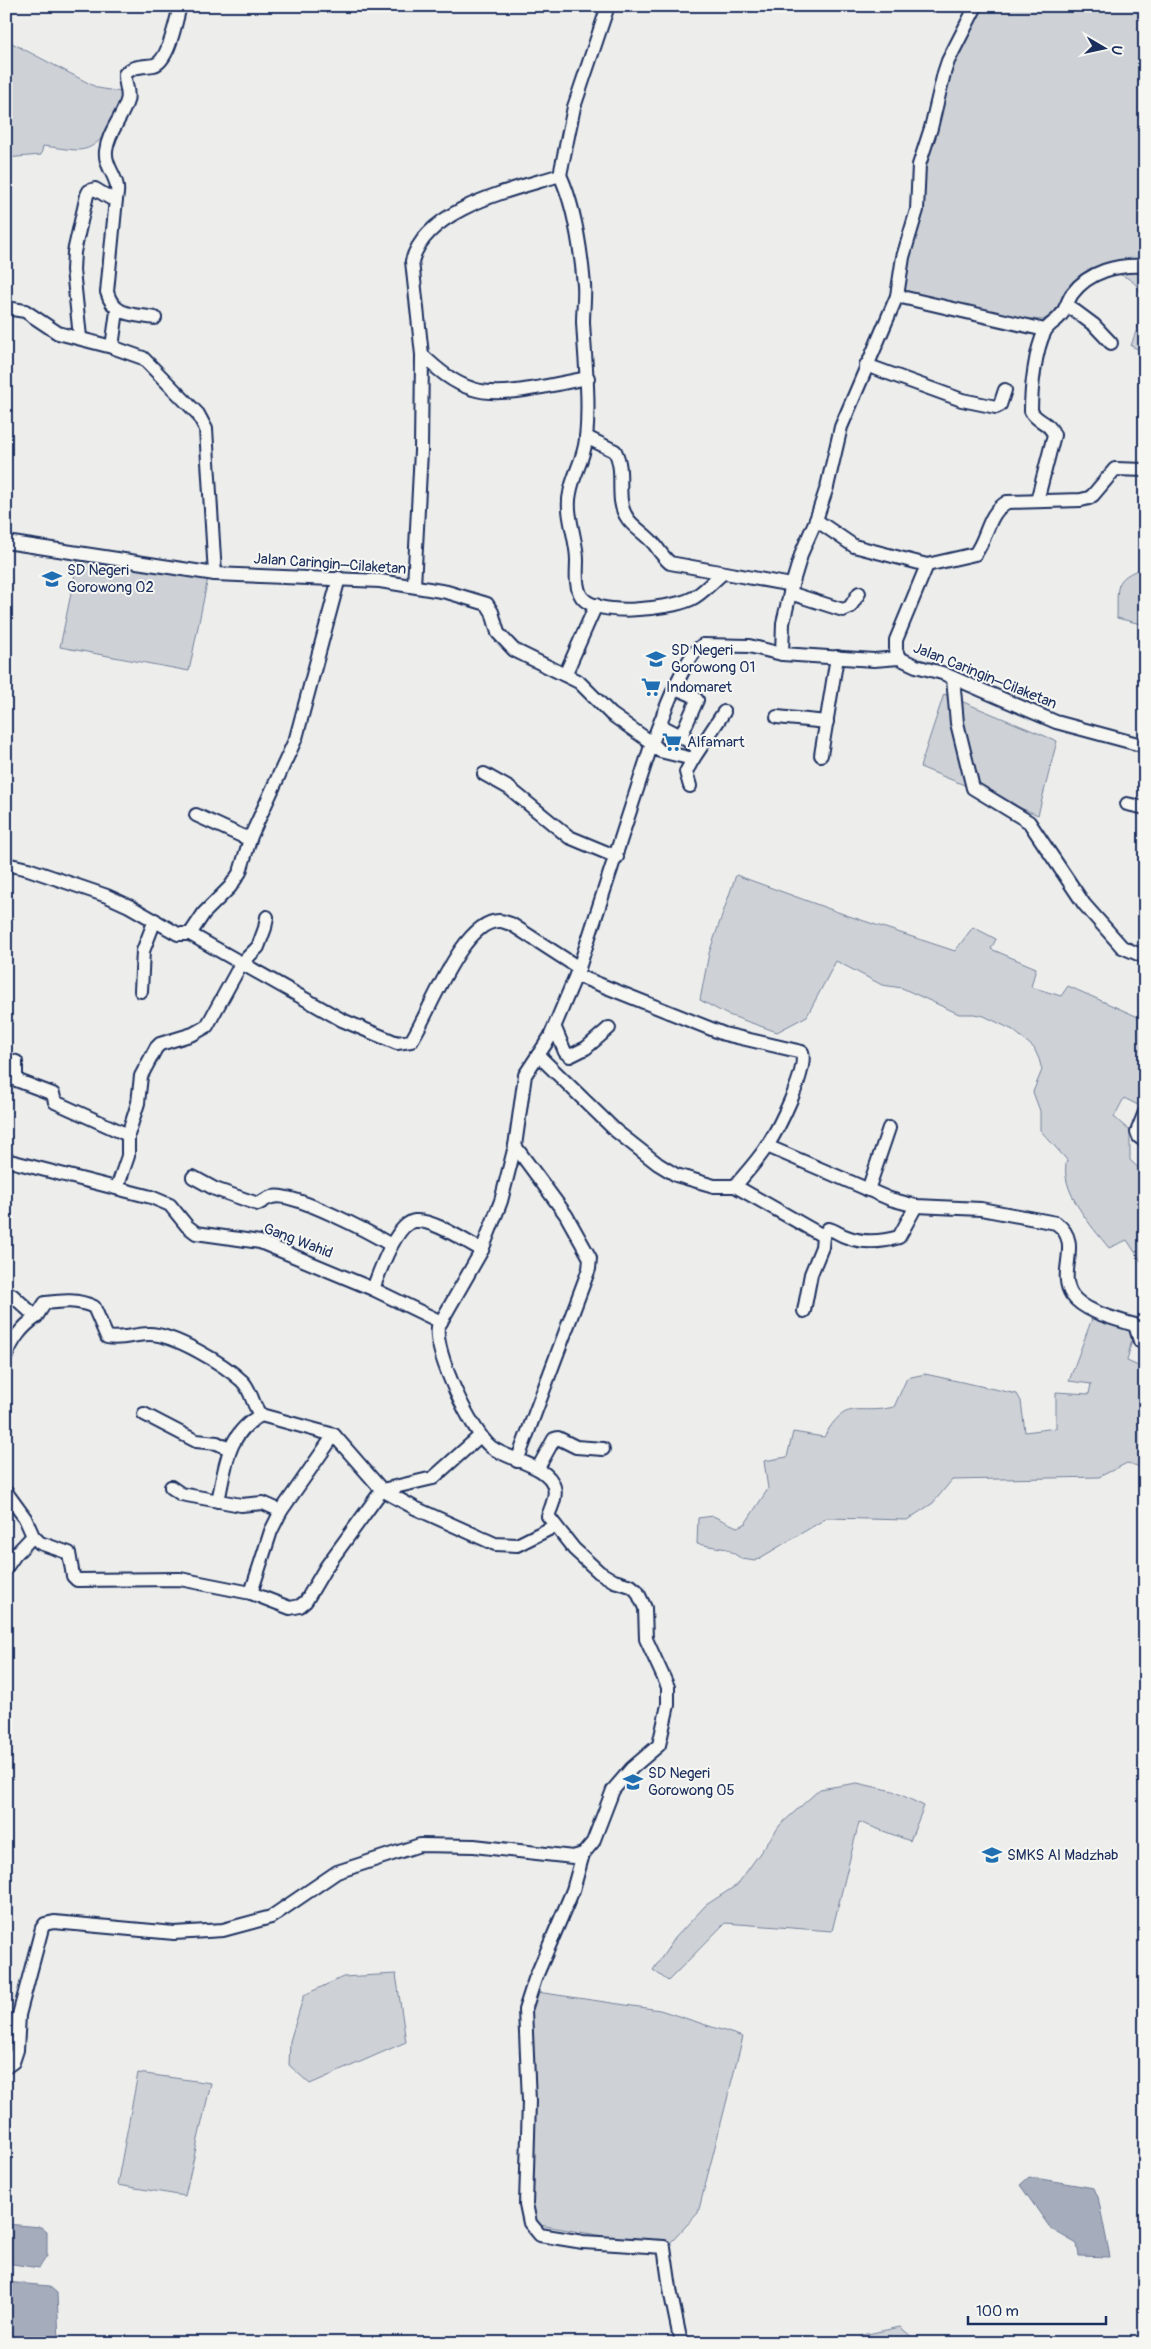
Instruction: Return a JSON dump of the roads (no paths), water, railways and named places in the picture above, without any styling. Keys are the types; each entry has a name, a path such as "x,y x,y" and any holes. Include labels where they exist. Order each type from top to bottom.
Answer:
{"street":[{"path":"156,318 117,311 111,304 107,292 118,185 106,152 110,136 128,100 125,74 135,67 156,64 163,58 167,51 180,6"},
{"path":"608,6 574,106 560,175 567,190 580,255 584,286 583,320 588,378 584,456 570,493 569,504 577,558 576,586 584,600 596,605 627,611 661,607 691,599 723,573"},
{"path":"782,654 783,623 791,589 802,552 816,520 827,487 841,427 866,365 891,314 897,296 902,257 917,210 921,153 931,128 948,61 976,6"},
{"path":"414,586 422,451 422,355 412,261 420,244 439,224 458,211 479,201 560,175"},
{"path":"80,337 73,270 74,252 89,191 95,189 110,198 116,199"},
{"path":"1037,501 1054,435 1051,427 1033,416 1031,411 1039,351 1045,330 1061,315 1073,293 1103,270 1118,266 1145,266"},
{"path":"897,296 1045,330"},
{"path":"1067,305 1094,325 1111,343"},
{"path":"6,308 25,312 58,333 112,346 143,358 150,362 198,414 206,429 215,574"},
{"path":"112,346 117,311"},
{"path":"422,355 444,374 473,389 488,392 526,390 588,378"},
{"path":"866,365 962,400 996,407 1000,405 1005,390"},
{"path":"586,437 615,451 619,459 620,500 631,525 654,544 664,558 670,562 791,589 843,610 850,607 859,593"},
{"path":"816,520 854,546 927,565 975,554 997,508 1007,502 1081,500 1089,498 1115,469 1145,470"},
{"name":"Jalan Caringin–Cilaketan","path":"6,542 215,574 339,578 414,586 447,592 487,604 492,612 498,633 514,650 579,682 611,714 652,744 675,688 691,656 703,644 749,646 782,654 874,660 899,658 953,678 1056,722 1145,746"},
{"path":"899,658 896,650 896,640 927,565"},
{"path":"190,934 204,912 230,887 240,872 251,836 296,738 339,578"},
{"path":"565,676 596,605"},
{"path":"821,755 836,657"},
{"path":"953,678 957,724 973,788 1029,822 1084,904 1122,947 1145,957"},
{"path":"675,688 692,695 697,700 681,736"},
{"path":"690,786 686,772 724,712"},
{"path":"777,717 826,722"},
{"path":"660,725 681,736 696,754"},
{"path":"680,2343 664,2247 583,2242 540,2235 530,2222 526,2204 529,2101 525,2010 535,1979 573,1890 583,1854 593,1842 613,1790 632,1768 659,1746 668,1705 668,1686 646,1639 645,1608 637,1591 631,1586 614,1581 599,1572 574,1549 555,1526 548,1516 555,1494 554,1486 548,1477 538,1468 517,1461 491,1447 480,1436 457,1392 441,1355 437,1335 441,1322 455,1301 482,1250 501,1201 514,1146 525,1076 555,1028 578,972 652,744 660,752 696,754"},
{"path":"484,774 509,788 570,837 616,857"},
{"path":"1127,804 1145,808"},
{"path":"196,815 244,837 251,836"},
{"path":"6,864 28,869 107,896 178,934 190,934 342,1020 397,1043 402,1044 411,1041 414,1037 455,957 468,940 488,925 498,921 511,924 578,972 724,1034 802,1052 802,1069 799,1081 767,1146 735,1186"},
{"path":"117,1188 128,1156 128,1135 138,1103 141,1076 156,1048 160,1044 193,1034 207,1026 241,964 258,947 264,934 266,917"},
{"path":"142,991 143,951 155,920"},
{"path":"555,1028 564,1052 570,1056 586,1048 609,1028"},
{"path":"538,1055 616,1131 658,1164 676,1175 714,1186 735,1186 820,1232 823,1236"},
{"path":"6,1059 16,1062 16,1080 53,1094 55,1102 128,1135"},
{"path":"1145,1112 1137,1132 1139,1137 1145,1141"},
{"path":"868,1190 889,1128"},
{"path":"514,1146 566,1216 590,1258 589,1269 517,1461"},
{"path":"767,1146 890,1199 916,1206 981,1209 1056,1223 1064,1228 1069,1239 1067,1284 1072,1296 1094,1312 1135,1325 1140,1341 1145,1342"},
{"name":"Gang Wahid","path":"6,1160 117,1188 170,1205 188,1226 196,1232 260,1242 373,1289 441,1322"},
{"path":"193,1177 216,1189 258,1204 273,1196 290,1198 356,1226 391,1244"},
{"path":"804,1311 811,1274 822,1247 823,1236 828,1230 832,1229 848,1238 867,1241 880,1242 899,1237 916,1206"},
{"path":"373,1289 391,1244 407,1224 415,1221 435,1226 482,1250"},
{"path":"12,1295 36,1317"},
{"path":"6,1356 14,1338 24,1326 36,1317 44,1303 69,1300 86,1303 94,1307 107,1337 119,1339 150,1334 176,1340 206,1356 242,1381 261,1415"},
{"path":"144,1414 196,1441 217,1443 229,1449"},
{"path":"218,1501 229,1449 240,1431 249,1421 261,1415 334,1435 382,1490 415,1508 501,1546 526,1542 555,1526"},
{"path":"251,1593 271,1530 281,1511 334,1435"},
{"path":"6,1492 25,1518 33,1536 40,1543 68,1553 73,1576 77,1580 180,1579 251,1593 290,1608 300,1606 306,1601 326,1567 382,1490 433,1478 480,1436"},
{"path":"538,1468 554,1439 558,1438 576,1447 603,1449"},
{"path":"171,1487 181,1494 241,1505 263,1503 281,1511"},
{"path":"6,1568 14,1555 33,1536"},
{"path":"6,2068 13,2062 17,2050 19,2015 27,1980 42,1928 45,1924 54,1922 174,1933 223,1930 271,1917 322,1880 337,1872 420,1845 474,1846 573,1857 583,1854"}],"water":[{"path":"1029,2177 1094,2188 1098,2197 1110,2257 1079,2256 1077,2244 1051,2229 1020,2185"},
{"path":"6,2224 41,2227 47,2232 47,2256 39,2268 6,2263"},
{"path":"6,2282 49,2286 57,2293 59,2341 42,2343 6,2335"}],"place":[{"name":"SD Negeri Gorowong 02","path":"52,579"},
{"name":"SD Negeri Gorowong 01","path":"656,659"},
{"name":"Indomaret","path":"651,687"},
{"name":"Alfamart","path":"672,742"},
{"name":"SD Negeri Gorowong 05","path":"633,1782"},
{"name":"SMKS Al Madzhab","path":"992,1855"}]}
